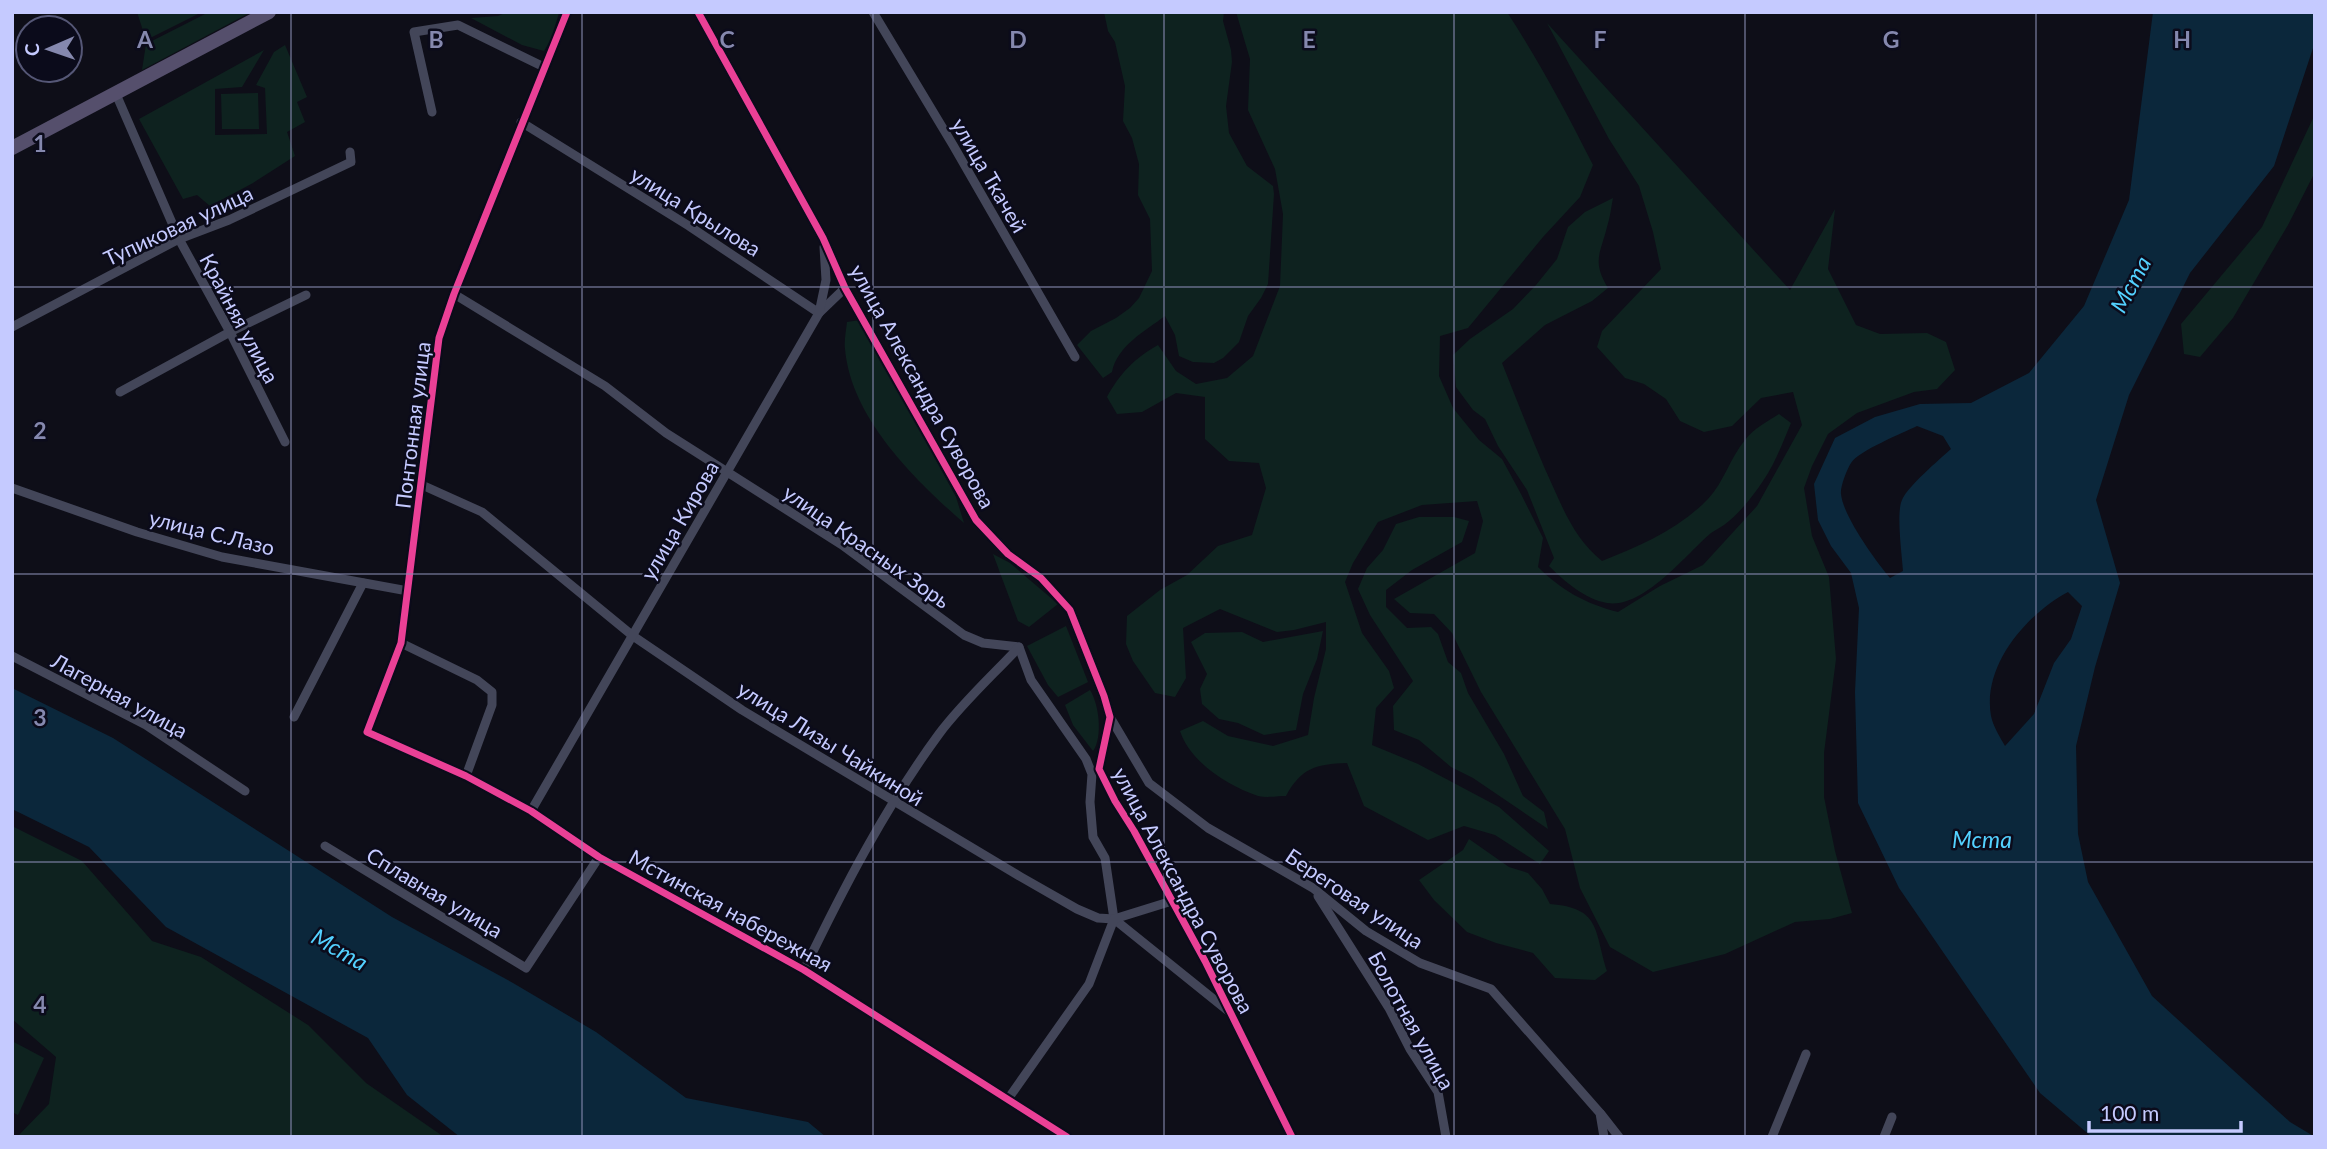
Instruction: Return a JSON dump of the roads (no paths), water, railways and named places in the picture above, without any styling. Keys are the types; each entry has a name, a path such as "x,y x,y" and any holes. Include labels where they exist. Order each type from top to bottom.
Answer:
{"main road":[{"path":"12,148 269,12"}],"street":[{"name":"Понтонная улица","path":"368,732 401,643 439,338 454,294 567,12"},
{"name":"улица Александра Суворова","path":"698,12 823,238 845,288 976,520 1008,554 1041,578 1070,610 1110,717 1099,769 1172,901 1292,1137"},
{"name":"улица Ткачей","path":"873,12 1074,357"},
{"path":"432,112 414,33 458,25 544,67"},
{"name":"Крайняя улица","path":"116,94 179,239 230,332 285,442"},
{"name":"улица Крылова","path":"522,122 689,226 819,313"},
{"name":"Тупиковая улица","path":"12,327 179,239 229,220 351,162 350,152"},
{"name":"улица Кирова","path":"531,811 819,313 826,280 823,238"},
{"path":"819,313 845,288"},
{"name":"улица Красных Зорь","path":"454,294 605,386 666,433 842,545 964,635 983,643 1018,647"},
{"path":"120,392 230,332 306,295"},
{"name":"улица Лизы Чайкиной","path":"422,485 482,512 633,636 742,710 894,803 1077,909 1098,918 1114,919 1231,1014"},
{"name":"улица С.Лазо","path":"12,488 137,532 222,557 408,591"},
{"path":"294,717 363,583"},
{"path":"401,643 477,680 492,692 492,705 466,776"},
{"path":"804,970 844,888 940,732 1018,647 1031,680 1089,766 1093,837 1105,858 1114,919 1089,984 1008,1098"},
{"name":"Лагерная улица","path":"12,656 146,725 245,791"},
{"name":"Береговая улица","path":"1110,717 1149,783 1208,828 1313,888 1366,931 1420,963 1491,989 1619,1137"},
{"name":"Мстинская набережная","path":"368,732 466,776 531,811 598,857 804,970 1067,1137"},
{"name":"Сплавная улица","path":"325,846 526,968 598,857"},
{"name":"Болотная улица","path":"1313,888 1389,1008 1410,1049 1438,1092 1446,1137"},
{"path":"1114,919 1172,901"},
{"path":"1772,1137 1806,1054"},
{"path":"1600,1113 1604,1137"},
{"path":"1884,1137 1892,1117"}],"water":[{"name":"Мста","path":"2153,12 2315,12 2315,42 2274,166 2190,273 2129,395 2096,500 2120,583 2095,667 2076,746 2078,834 2088,882 2152,996 2290,1122 2315,1137 2092,1137 2040,1093 1899,888 1858,803 1855,692 1859,608 1851,573 1831,546 1818,520 1814,484 1835,438 1875,417 1920,404 1971,403 2029,373 2084,306 2129,200","holes":["1917,426 1943,436 1951,449 1917,481 1902,500 1899,524 1903,571 1890,578 1853,526 1843,503 1842,487 1855,458","2068,592 2082,606 2071,639 2054,663 2034,714 2005,746 1991,716 1993,678 2001,660 2023,627 2037,613"]},
{"name":"Мста","path":"12,688 113,738 392,917 596,1032 686,1098 808,1122 826,1137 460,1137 407,1095 368,1038 166,927 89,847 12,809"}]}
